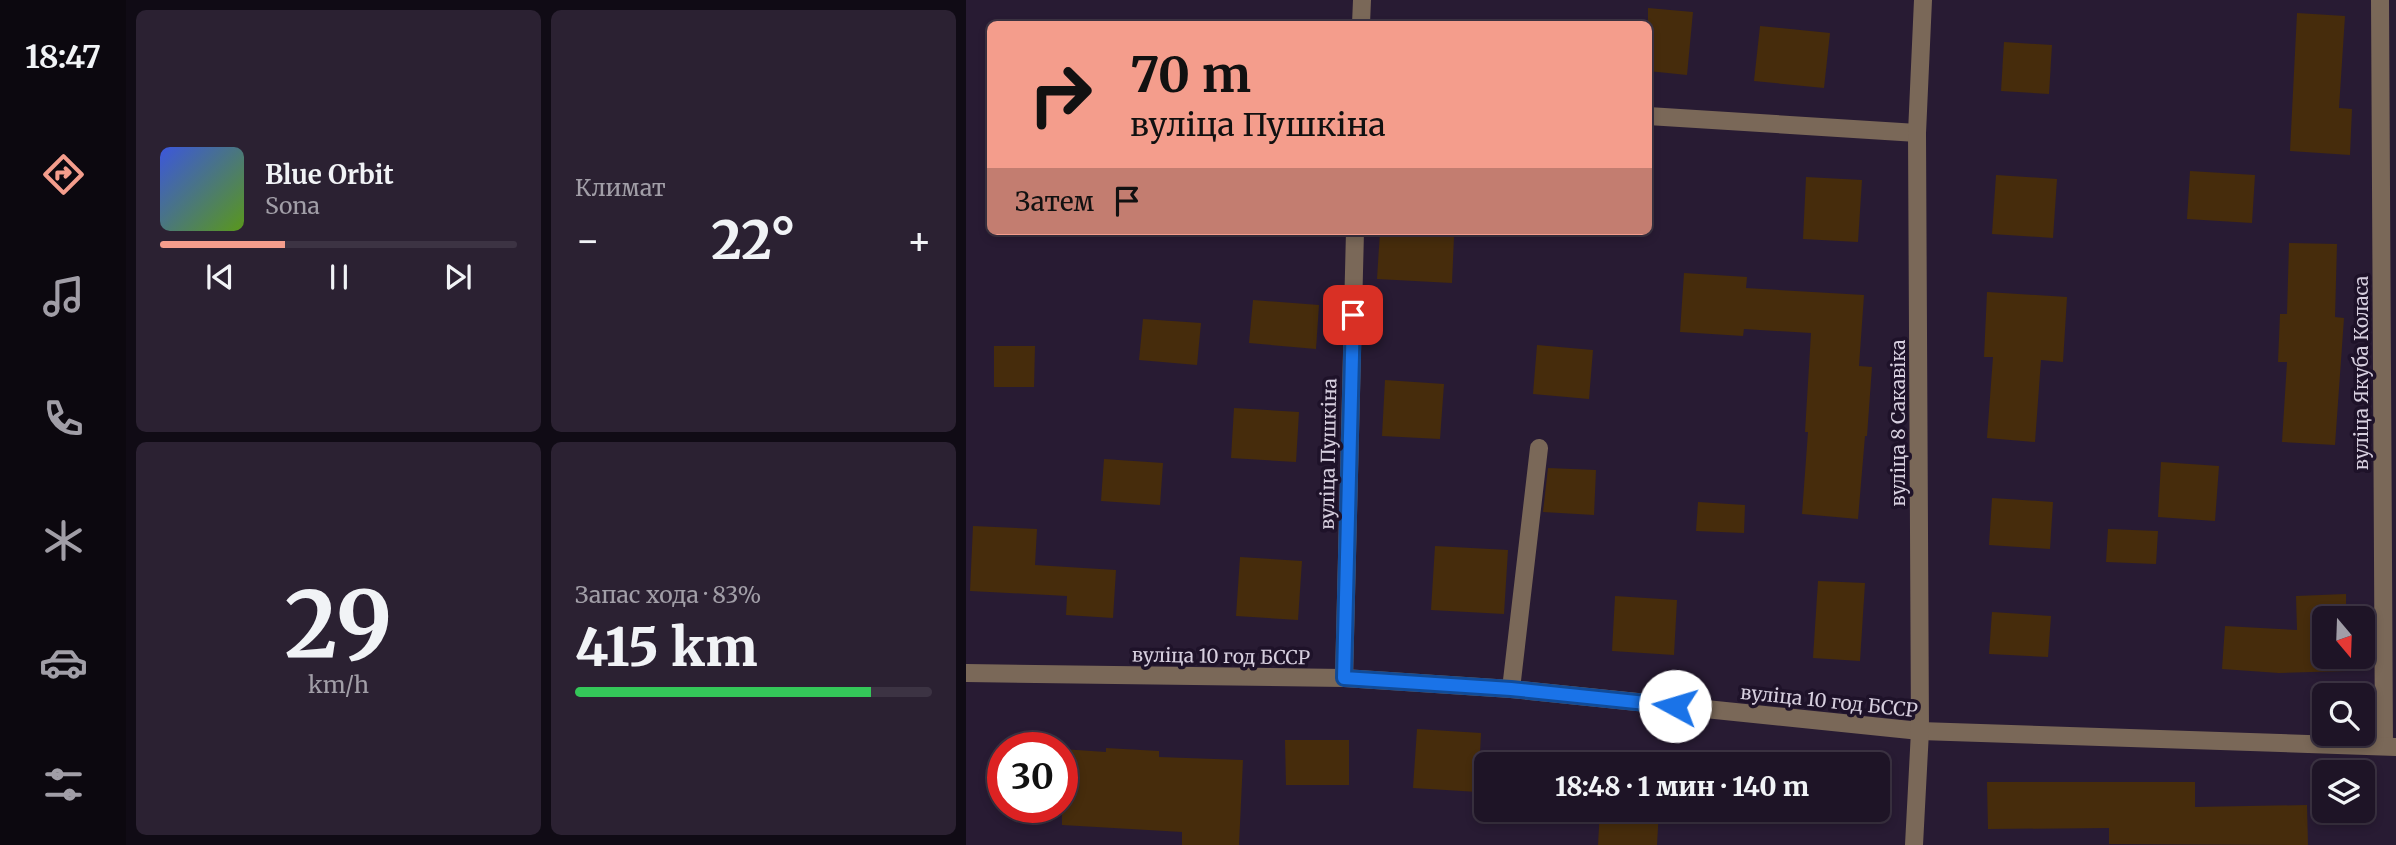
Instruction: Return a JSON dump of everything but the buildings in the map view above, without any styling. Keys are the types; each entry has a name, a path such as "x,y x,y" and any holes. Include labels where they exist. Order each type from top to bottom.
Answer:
{"street":[{"path":"1361,21 1362,0"},
{"name":"вуліца 8 Сакавіка","path":"1913,845 1920,732 1917,133 1923,0"},
{"name":"вуліца Якуба Коласа","path":"2380,0 2390,747"},
{"path":"1652,116 1917,133"},
{"name":"вуліца Пушкіна","path":"1344,678 1354,235"},
{"path":"1511,689 1539,448"},
{"name":"вуліца 10 год БССР","path":"966,673 1344,678 1511,689 1920,732 2390,747"}],"route":[{"path":"1353,315 1344,678 1511,689 1675,706"}]}
